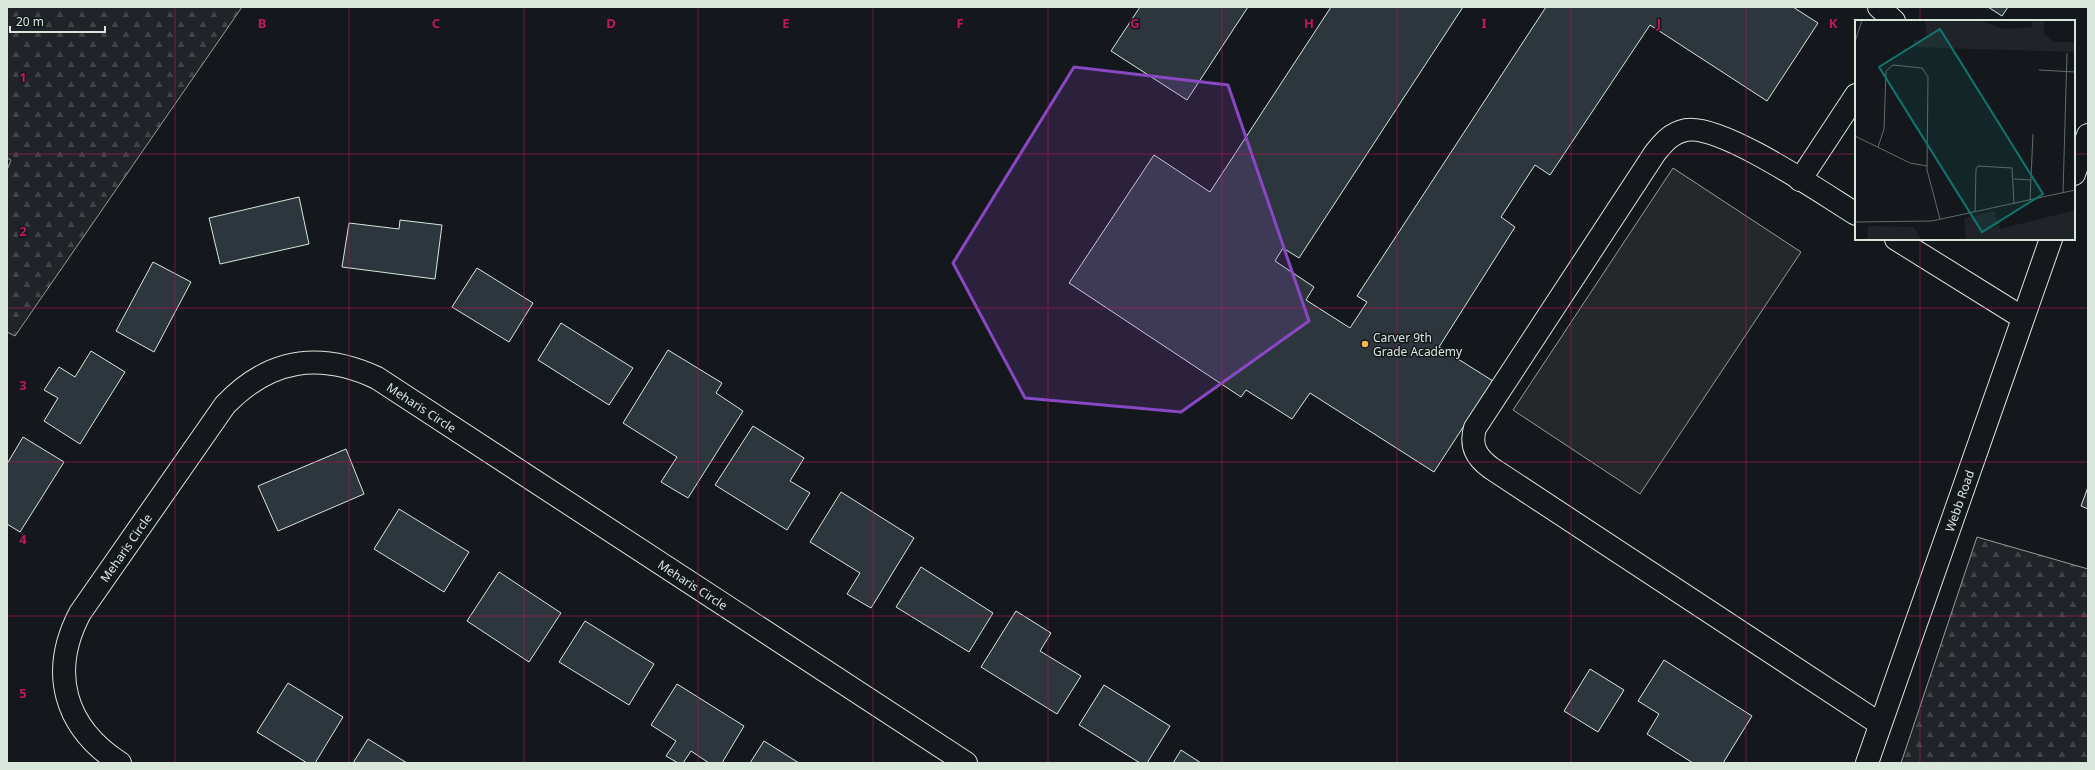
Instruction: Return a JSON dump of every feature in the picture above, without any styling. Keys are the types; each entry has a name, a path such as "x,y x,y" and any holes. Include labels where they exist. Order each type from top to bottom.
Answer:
{"street":[{"path":"1879,7 1893,20"},
{"path":"1800,180 1855,97"},
{"path":"1855,213 1724,137 1699,130 1686,130 1673,134 1663,143 1650,160 1479,421 1472,439 1474,450 1481,461 1491,468 1880,724"},
{"path":"2075,170 2082,141"},
{"path":"1898,240 2023,318"},
{"name":"Webb Road","path":"1867,763 2051,240"},
{"name":"Meharis Circle","path":"120,763 93,743 81,728 71,710 63,671 65,651 70,631 80,613 225,405 239,391 255,379 274,370 294,364 316,362 337,364 358,369 377,378 966,763"}],"highlighted area":[{"path":"1074,67 1228,85 1309,321 1181,412 1025,398 953,263"}],"green space":[{"path":"7,7 242,7 15,336 7,332 7,170 11,160 7,158"},
{"path":"1977,537 2088,569 2088,763 1901,763"}],"shaded area":[{"path":"1673,168 1801,252 1640,494 1513,410"}],"building":[{"path":"1140,7 1248,7 1187,100 1111,51"},
{"path":"1331,7 1463,7 1299,258 1283,248 1275,261 1314,287 1306,300 1350,328 1367,302 1357,296 1546,7 1793,7 1818,23 1767,101 1650,25 1550,175 1535,165 1501,217 1515,227 1439,347 1493,381 1434,472 1310,393 1292,419 1246,390 1241,397 1069,283 1154,155 1210,192"},
{"path":"1988,7 2008,7 2002,16"},
{"path":"299,197 309,244 220,264 209,218"},
{"path":"400,220 442,225 435,279 342,267 349,223 399,229"},
{"path":"153,262 191,282 154,352 116,331"},
{"path":"477,268 533,303 509,342 452,307"},
{"path":"561,323 633,368 609,405 538,360"},
{"path":"668,350 722,383 716,393 743,411 688,498 661,482 677,457 623,423"},
{"path":"91,351 125,372 80,444 44,421 58,398 44,390 59,367 75,377"},
{"path":"753,426 804,458 790,481 810,493 787,530 715,485"},
{"path":"23,437 64,462 20,532 7,524 7,464"},
{"path":"346,449 364,494 278,531 258,486"},
{"path":"2088,487 2088,509 2081,506"},
{"path":"841,492 914,538 871,608 847,594 860,573 810,542"},
{"path":"399,509 469,552 444,592 374,549"},
{"path":"921,567 993,613 969,652 896,607"},
{"path":"499,572 561,613 529,662 467,621"},
{"path":"1016,611 1051,633 1040,651 1081,676 1057,714 981,667"},
{"path":"585,621 654,664 629,705 559,662"},
{"path":"1664,660 1752,716 1723,763 1693,763 1647,734 1659,714 1638,701"},
{"path":"1590,669 1624,690 1598,732 1564,711"},
{"path":"288,683 343,717 315,763 307,763 257,732"},
{"path":"677,684 744,726 722,763 709,763 691,751 683,763 678,763 666,756 676,741 651,725"},
{"path":"1104,685 1170,726 1147,763 1140,763 1079,725"},
{"path":"368,739 407,763 353,763"},
{"path":"764,741 799,763 750,763"},
{"path":"1181,750 1201,763 1173,763"}],"place":[{"name":"Carver 9th Grade Academy","path":"1365,344"}]}
